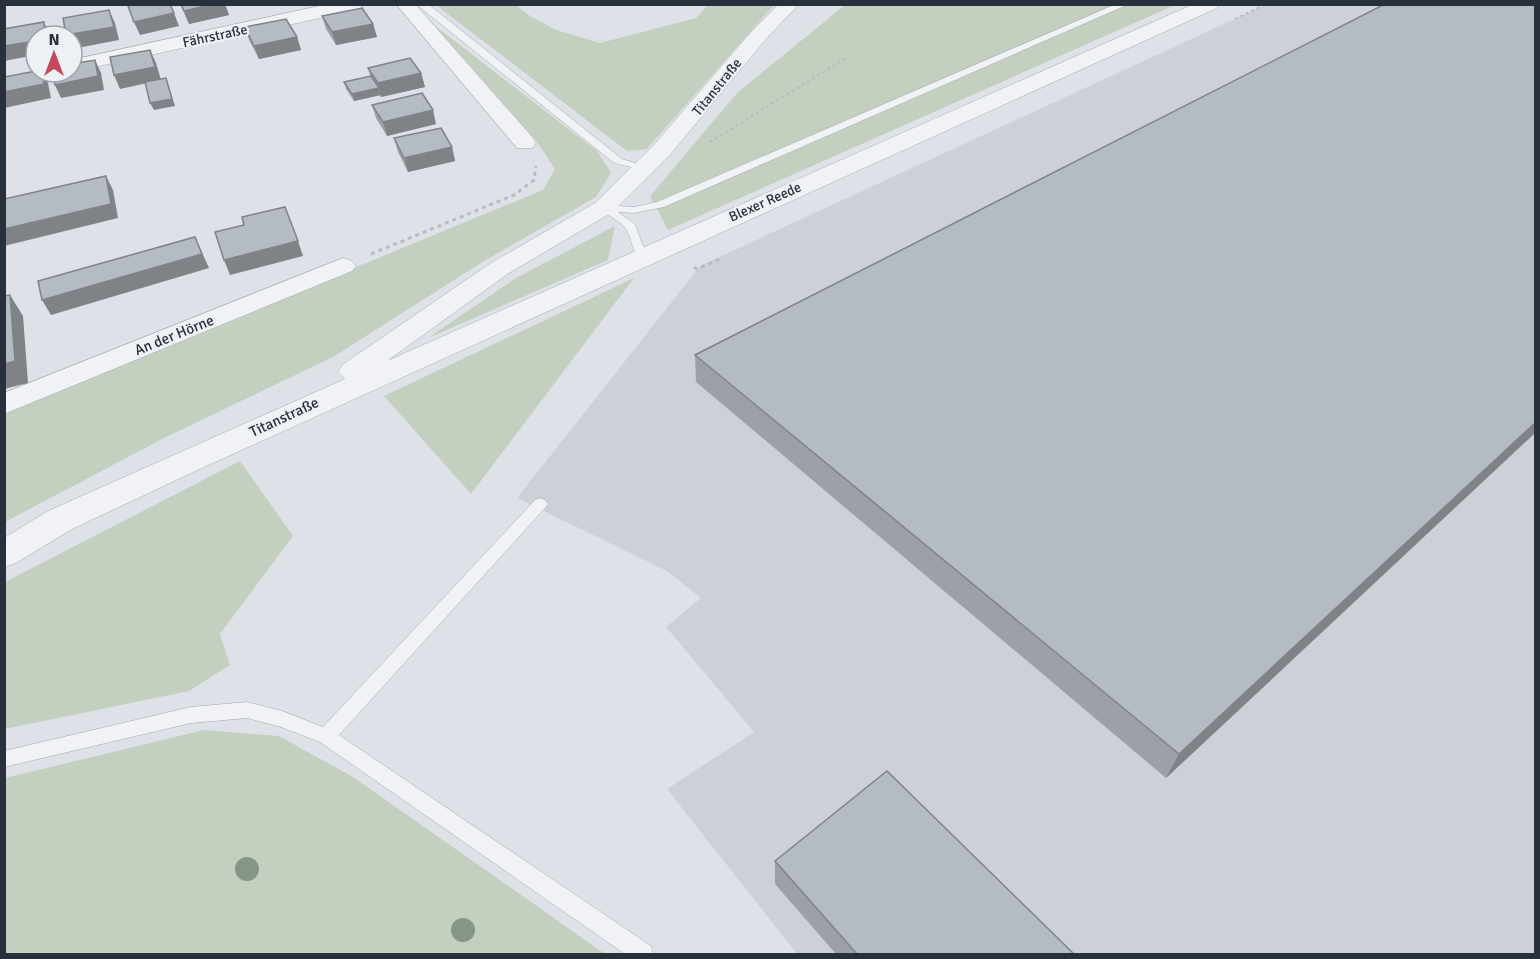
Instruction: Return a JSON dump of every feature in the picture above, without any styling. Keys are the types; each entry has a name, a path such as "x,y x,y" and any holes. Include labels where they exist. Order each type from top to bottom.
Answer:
{"street":[{"name":"Fährstraße","path":"84,63 357,4"},
{"path":"405,4 525,143"},
{"name":"Titanstraße","path":"4,555 60,520 322,401 336,382 500,268 603,208 644,169 698,111 758,36 789,4"},
{"name":"Blexer Reede","path":"322,401 1210,4"},
{"name":"An der Hörne","path":"4,404 343,266"}],"lane":[{"path":"417,4 424,6 464,36 618,161 644,169"},
{"path":"603,208 641,210 660,205 1125,4"},
{"path":"603,208 631,226 638,248 647,255"},
{"path":"326,736 540,504"},
{"path":"4,759 191,715 247,710 282,719 326,736 643,954"}],"path":[{"path":"661,151 675,155 697,150 846,57"},
{"path":"343,266 514,195 534,180 537,163 525,143"}],"shaded area":[{"path":"1265,5 1535,5 1535,954 797,954 667,789 754,732 666,627 701,598 667,571 517,498 700,266"}],"green space":[{"path":"436,5 516,5 530,16 556,30 600,43 696,18 708,5 774,5 647,149 627,151"},
{"path":"845,5 1175,5 668,230 650,196 738,92"},
{"path":"434,25 597,151 611,173 596,197 484,261 333,357 164,438 5,522 5,412 543,190 555,169 537,142"},
{"path":"615,226 608,260 428,338 516,278"},
{"path":"634,278 471,494 384,396"},
{"path":"240,461 293,536 220,634 230,665 189,691 5,729 5,582"},
{"path":"204,730 279,736 353,777 605,954 5,954 5,778"}],"building":[{"path":"170,4 174,13 134,22 128,6"},
{"path":"181,4 214,4 184,11"},
{"path":"1385,4 1536,4 1536,422 1179,754 695,355"},
{"path":"362,8 373,24 332,32 322,16"},
{"path":"109,10 114,27 84,32 84,24 64,24 63,18"},
{"path":"286,19 297,37 254,46 245,27"},
{"path":"24,26 24,43 4,46 4,29"},
{"path":"150,50 155,67 114,75 110,57"},
{"path":"410,58 421,73 378,83 368,68"},
{"path":"95,60 98,76 84,79 84,62"},
{"path":"24,73 24,84 44,84 4,92 4,77"},
{"path":"371,76 379,88 352,94 344,82"},
{"path":"166,78 172,99 150,103 145,82"},
{"path":"422,93 433,110 383,122 372,105"},
{"path":"441,128 452,147 404,158 394,138"},
{"path":"106,176 111,204 4,229 4,199"},
{"path":"285,207 298,241 224,260 215,232 244,225 242,217"},
{"path":"195,237 202,254 42,300 38,281"},
{"path":"10,295 15,361 4,364 4,296"},
{"path":"887,771 1074,954 857,954 775,861"}]}
